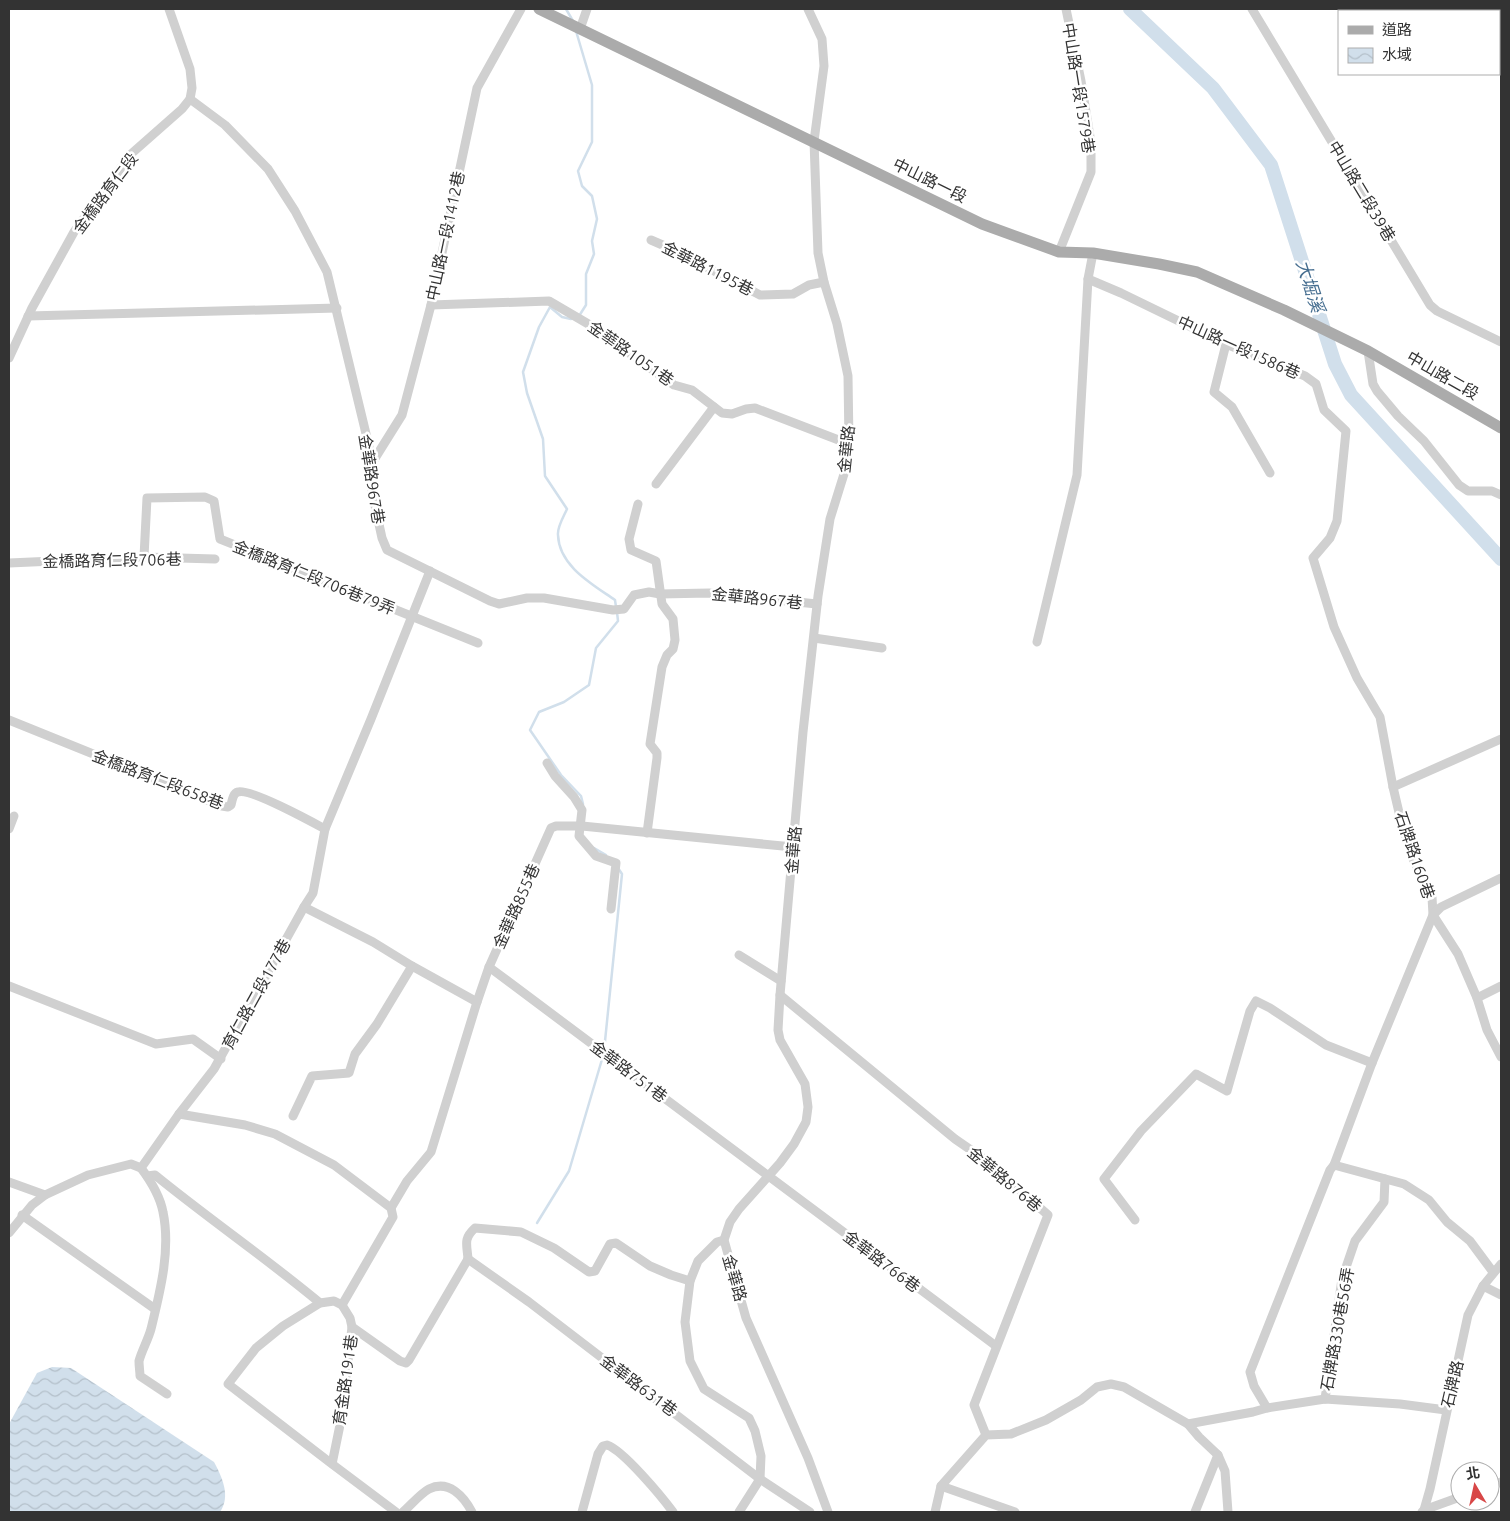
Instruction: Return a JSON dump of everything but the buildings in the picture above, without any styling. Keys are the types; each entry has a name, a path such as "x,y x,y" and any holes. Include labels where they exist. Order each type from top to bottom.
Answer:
{"main road":[{"name":"中山路一段","path":"539,9 982,224 1059,252 1093,253 1197,272 1284,310"},
{"name":"中山路二段","path":"1284,310 1368,351 1501,428"}],"street":[{"path":"169,9 190,69 192,88 190,100"},
{"name":"中山路一段1412巷","path":"372,463 402,415 431,305 477,88 520,9"},
{"path":"580,29 587,9"},
{"name":"金華路","path":"808,9 822,39 824,66 814,141 818,253 824,282 837,324 848,376 850,444 844,474 830,519 817,604 780,995 778,1030 780,1040 805,1084 808,1108 806,1122 794,1144 780,1163 739,1209 730,1222 724,1240 746,1318 808,1458 828,1512"},
{"name":"中山路一段1579巷","path":"1059,252 1091,172 1091,143 1081,81 1066,9"},
{"name":"中山路二段39巷","path":"1252,9 1430,305 1437,311 1501,342"},
{"name":"金華路967巷","path":"190,100 225,125 268,169 295,211 327,272 372,463 372,492 382,538 387,550 480,597 499,604 527,598 539,598 614,610 624,609 634,595 649,592 660,594 709,593 817,604"},
{"name":"金橋路育仁段","path":"9,358 28,316 74,232 131,154 190,100"},
{"name":"金華路1195巷","path":"651,240 760,294 793,294 809,284 824,282"},
{"path":"1037,642 1077,475 1088,279 1093,253"},
{"name":"中山路一段1586巷","path":"1088,279 1226,344 1305,376 1316,384 1324,410 1346,431 1337,521 1330,538 1313,558 1334,627 1357,678 1380,717 1393,787"},
{"name":"金華路1051巷","path":"431,305 549,301 590,325 674,385 692,390 722,413 732,414 755,408 850,444"},
{"path":"28,316 337,308"},
{"path":"1226,344 1214,392 1232,407 1270,473"},
{"path":"1368,351 1373,384 1398,416 1424,441 1459,485 1468,491 1492,491 1501,495"},
{"path":"656,484 714,406"},
{"name":"金橋路育仁段706巷79弄","path":"144,557 147,498 205,497 214,501 220,539 478,643"},
{"path":"638,504 629,539 631,550 656,561 662,604 673,618 675,640 674,649 667,655 662,668 653,722 650,744 657,753 657,758 647,834"},
{"name":"金橋路育仁段706巷","path":"9,563 144,557 215,559"},
{"name":"育仁路二段177巷","path":"141,1168 221,1059 304,907 313,894 325,829 371,720 430,571"},
{"path":"814,638 882,648"},
{"name":"金橋路育仁段658巷","path":"9,720 222,806 228,807 231,805 235,794 245,792 278,804 325,829"},
{"path":"1393,787 1501,739"},
{"path":"547,763 582,810 584,826 579,836 596,856 616,863 612,909"},
{"name":"石牌路160巷","path":"1393,787 1413,859 1432,897 1433,915 1458,954 1477,998 1487,1030 1501,1057"},
{"path":"9,829 14,816"},
{"name":"金華路855巷","path":"342,1305 393,1217 391,1208 407,1181 431,1152 489,967 551,828 556,826 584,826 647,834 793,847"},
{"path":"1267,1408 1254,1386 1250,1372 1330,1170 1334,1165 1372,1063 1433,915 1441,907 1501,878"},
{"path":"304,907 373,942 477,1002"},
{"path":"739,955 782,981"},
{"path":"293,1116 312,1076 349,1073 355,1054 377,1024 412,966"},
{"name":"金華路751巷","path":"489,967 768,1176"},
{"path":"9,986 156,1044 193,1039 221,1059"},
{"path":"1477,998 1501,986"},
{"name":"金華路876巷","path":"780,995 955,1139 984,1159 1048,1215 974,1404 986,1435"},
{"path":"1135,1220 1104,1179 1141,1131 1196,1074 1226,1091 1250,1011 1256,1001 1270,1008 1326,1045 1372,1063"},
{"path":"179,1114 245,1125 274,1134 334,1165 391,1208"},
{"path":"9,1233 32,1205 45,1195 88,1175 131,1164 141,1168 155,1191 163,1210 166,1232 164,1260 156,1309 148,1339 139,1362 140,1376 167,1394"},
{"path":"1334,1165 1404,1184 1429,1200 1447,1222 1470,1241 1494,1272"},
{"path":"147,1176 154,1176 286,1274 320,1303"},
{"name":"金華路766巷","path":"768,1176 996,1346"},
{"name":"石牌路330巷56弄","path":"1325,1399 1342,1279 1355,1241 1384,1202 1385,1179"},
{"path":"9,1182 45,1195"},
{"path":"22,1216 156,1309"},
{"path":"352,1326 400,1361 406,1363 468,1259 466,1240 474,1228 521,1232 554,1248 589,1272 595,1271 610,1244 616,1244 650,1266 671,1275 690,1280"},
{"path":"724,1240 717,1242 698,1261 690,1280 685,1322 690,1361 704,1389 749,1418 755,1431 761,1456 760,1479 739,1512"},
{"name":"金華路631巷","path":"468,1259 529,1302 760,1479 810,1512"},
{"name":"石牌路","path":"1424,1512 1468,1315 1483,1286 1501,1264"},
{"path":"1483,1286 1501,1295"},
{"path":"342,1305 334,1302 320,1303 283,1326 256,1348 228,1384 396,1512"},
{"name":"育金路191巷","path":"332,1464 341,1420 352,1326 350,1318 342,1305"},
{"path":"935,1512 941,1486 986,1435 1011,1434 1037,1424 1081,1400 1097,1387 1111,1384 1124,1387 1188,1424 1218,1455 1225,1471 1228,1512"},
{"path":"1188,1424 1267,1408 1325,1399 1400,1404 1446,1410"},
{"path":"582,1512 598,1454 603,1446 607,1445 620,1453 662,1497 673,1512"},
{"path":"1195,1512 1218,1455"},
{"path":"403,1512 429,1488 441,1486 449,1487 465,1500 472,1512"},
{"path":"941,1486 1015,1512"},
{"path":"1424,1512 1450,1501"}],"water":[{"path":"52,1367 71,1368 214,1462 220,1474 225,1493 225,1500 220,1512 9,1512 9,1424 37,1373"}],"waterway":[{"path":"566,9 573,21"},
{"name":"大堀溪","path":"1130,9 1213,88 1271,165 1335,364 1351,395 1501,559"},
{"path":"576,31 592,85 592,142 578,171 582,186 592,196 597,219 592,241 594,254 586,274 586,305 579,316"},
{"path":"571,319 562,317 550,307 539,327 523,372 527,393 543,439 545,476 567,509 559,529 560,546 570,565 587,581 615,600 616,607"},
{"path":"583,804 581,796 561,775 530,730 539,712 564,702 589,685 596,648 618,621 617,612"},
{"path":"594,848 606,855"},
{"path":"604,1051 622,874 618,868"},
{"path":"537,1223 569,1171 603,1056"}]}
